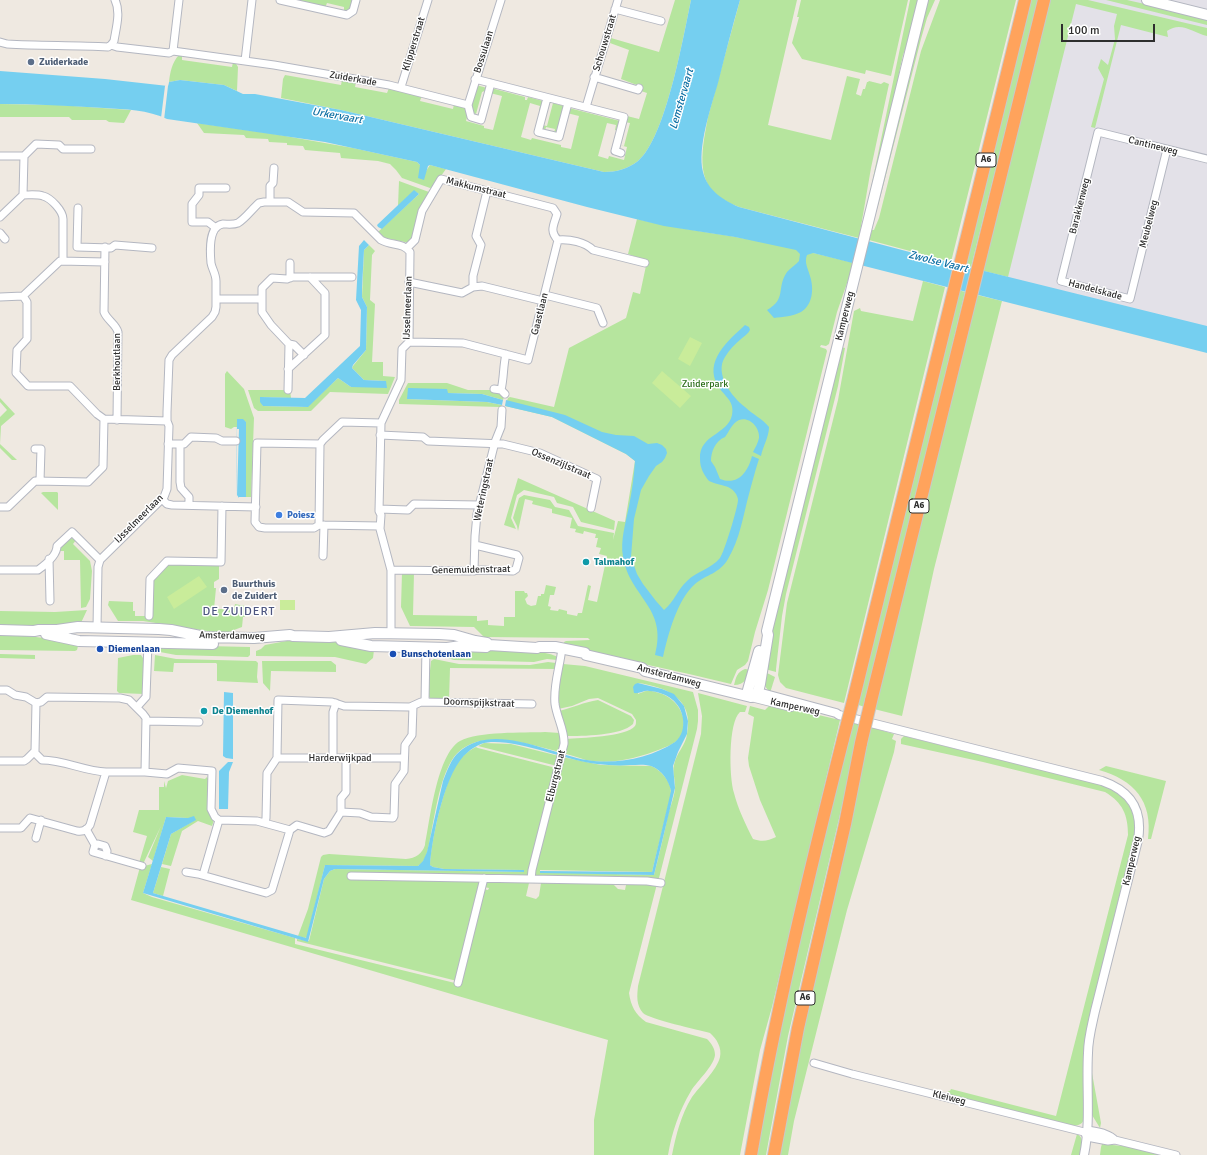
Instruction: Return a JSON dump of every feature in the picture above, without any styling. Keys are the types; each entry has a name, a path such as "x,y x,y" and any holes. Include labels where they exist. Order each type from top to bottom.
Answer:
{"highway":[{"name":"A6","path":"751,1155 784,983 1025,0"},
{"name":"A6","path":"774,1155 798,1028 844,830 861,743 1044,0"}],"main road":[{"name":"Kamperweg","path":"753,693 923,0"},
{"path":"1147,0 1207,15"},
{"name":"Amsterdamweg","path":"0,630 34,631 78,627 148,629 171,630 205,637 258,638 290,635 329,637 371,646 390,647 447,648 489,645 536,648 539,651 561,651 584,656 586,655 642,668 645,671 753,693"},
{"name":"Amsterdamweg","path":"34,631 78,641 246,645 290,639 293,636"},
{"name":"Amsterdamweg","path":"329,637 335,635 354,635 366,633 426,634 454,636 487,643 489,645"},
{"path":"426,634 426,647"}],"street":[{"path":"111,44 114,41 118,12 118,6 115,0"},
{"path":"173,51 179,0"},
{"path":"245,61 252,0"},
{"path":"280,0 347,15 353,11 356,0"},
{"name":"Klipperstraat","path":"401,88 428,0"},
{"name":"Bossulaan","path":"468,105 501,0"},
{"name":"Schouwstraat","path":"586,107 618,0"},
{"name":"Schouwstraat","path":"615,9 661,21"},
{"name":"Zuiderkade","path":"0,42 5,44 61,46 108,46 111,44 117,47 168,53 173,51 245,61 401,88 468,105"},
{"name":"Schouwstraat","path":"594,77 638,90 639,88"},
{"path":"476,79 624,117 615,151 621,153"},
{"path":"468,105 471,117 481,120 491,83"},
{"path":"547,98 538,132 559,137 568,103"},
{"name":"Cantineweg","path":"1098,132 1207,159"},
{"name":"Barakkenweg","path":"1061,281 1098,132"},
{"path":"0,217 23,195 24,156 36,144 59,145 63,149 91,149"},
{"name":"Meubelweg","path":"1130,299 1167,149"},
{"path":"0,156 24,156"},
{"path":"270,202 270,186 273,184 274,168"},
{"name":"Makkumstraat","path":"407,248 414,242 422,211 441,179 553,208 556,214 553,231 558,240"},
{"path":"226,188 199,188 199,195 192,204 192,222 208,222 216,228 221,224 236,224 259,203 289,202 302,212 354,213 381,240 407,248"},
{"path":"473,287 473,276 481,245 476,236 487,190"},
{"path":"23,195 45,196 62,213 63,261"},
{"path":"78,208 77,247 111,248 115,245 152,248"},
{"name":"IJsselmeerlaan","path":"100,560 162,499 167,487 169,359 214,314 216,309 216,277 212,270 211,262 212,235 216,228"},
{"path":"558,240 565,239 589,245 594,250 645,263"},
{"name":"Gaastlaan","path":"409,342 464,343 528,360 558,240"},
{"name":"Berkhoutlaan","path":"105,247 104,313 118,331 117,420"},
{"name":"IJsselmeerlaan","path":"391,633 391,570 380,526 381,515 379,509 380,435 381,423 401,380 402,349 409,342 410,254 407,248"},
{"path":"0,297 23,296 58,262 105,262"},
{"path":"290,263 290,278"},
{"path":"288,369 325,334 325,293 310,277"},
{"path":"304,355 294,345 289,344 271,325 262,312 262,288 272,278 352,277"},
{"name":"Handelskade","path":"1061,281 1130,299"},
{"path":"409,282 462,293 473,287 482,286 597,308 603,323"},
{"path":"23,296 27,302 27,339 17,350 16,373 28,386 70,386 97,414 104,419 167,421"},
{"path":"216,298 262,299"},
{"path":"288,390 289,344"},
{"path":"500,391 503,380 506,354"},
{"name":"Weteringstraat","path":"474,571 477,514 495,442 501,427 502,410"},
{"path":"0,507 8,507 35,481 88,482 103,467 104,419"},
{"path":"323,556 320,444 342,422 381,423"},
{"path":"380,435 423,436 428,441 495,442"},
{"path":"168,444 184,444 191,437 216,438 222,441 236,441"},
{"name":"Ossenzijlstraat","path":"495,442 540,453 597,479 591,508"},
{"path":"320,444 257,443 255,522 260,527 314,528 322,525 380,526"},
{"path":"180,444 180,488 189,497 189,506"},
{"path":"35,449 41,449 40,481"},
{"path":"162,499 170,505 256,507"},
{"path":"379,509 408,510 414,504 479,505"},
{"path":"149,616 148,604 150,579 167,561 221,562 222,506"},
{"path":"0,570 36,570 40,568 57,549 57,546 72,532 100,560 98,567 97,641"},
{"name":"Genemuidenstraat","path":"391,570 513,571 516,569 519,558 517,555 475,545"},
{"path":"49,559 50,601"},
{"path":"137,707 146,696 148,629"},
{"path":"390,647 391,633"},
{"path":"265,823 267,773 277,758 276,699 328,702 344,706 413,706 421,702 425,702 426,647"},
{"name":"Elburgstraat","path":"532,879 532,870 564,738 556,710 555,695 561,651"},
{"path":"0,690 7,690 15,695 26,697 36,703 41,702 47,697 124,698 129,700 143,714 146,721 145,772"},
{"name":"Kamperweg","path":"753,693 836,713 839,716 1102,781 1122,790 1133,802 1139,821 1138,840 1088,1044 1086,1133 1084,1155"},
{"name":"Doornspijkstraat","path":"425,702 532,704"},
{"path":"0,761 24,761 27,760 34,752 36,703"},
{"path":"333,758 333,712 336,703"},
{"path":"341,812 359,812 371,817 393,818 395,784 404,771 405,745 413,734 413,706"},
{"path":"146,721 199,722"},
{"path":"34,752 42,760 51,760 99,772 145,772 167,774 178,768 212,771 211,809 215,817 219,820 257,821 290,830"},
{"name":"Harderwijkpad","path":"277,758 404,758"},
{"path":"186,872 203,875 266,893 272,890 290,830 297,826 324,833 329,831 341,812 341,798 346,792 346,758"},
{"path":"0,828 21,828 30,818 77,831 86,830 90,825 106,772"},
{"path":"36,838 41,820"},
{"path":"203,875 219,820"},
{"path":"86,830 95,845 93,852 142,866"},
{"path":"351,876 532,879 624,884 649,881 661,883"},
{"path":"458,983 484,878"},
{"name":"Kleiweg","path":"814,1063 1086,1133 1108,1141 1115,1140 1176,1155"}],"shaded area":[{"path":"1074,0 1207,0 1207,328 1007,278"}],"green space":[{"path":"290,0 354,0 349,11 344,10 344,7 327,3 325,8"},
{"path":"675,0 691,0 678,61 665,110 648,149 634,164 617,171 604,172 341,110 281,98 283,79 285,75 341,85 342,80 356,82 355,87 387,93 389,88 422,95 420,101 453,109 454,104 465,107 468,114 466,121 493,130 502,96 490,93 491,88 525,97 525,100 527,100 528,97 543,101 541,111 539,110 540,106 530,103 521,137 531,140 532,138 571,149 579,116 567,113 569,108 620,121 618,131 615,130 616,125 607,123 598,156 608,159 609,156 624,160 627,147 619,145 624,146 630,123 625,122 627,116 639,119 647,93 641,91 642,87 621,79 629,50 610,43 611,38 659,52"},
{"path":"740,0 797,0 768,125 831,140 847,76 860,79 856,94 861,96 863,89 865,89 867,82 869,81 881,84 884,82 889,84 871,168 859,238 739,207 714,193 708,184 702,163 706,128"},
{"path":"801,0 908,0 891,76 866,70 865,74 802,59 792,43 799,17 797,17"},
{"path":"910,0 919,0 913,28 903,55 896,96 867,207"},
{"path":"927,0 935,0 927,18 921,39 878,206 872,223"},
{"path":"940,0 1016,0 951,262 869,240 872,230 874,230 879,218 921,51"},
{"path":"1030,0 1038,0 971,267 961,265"},
{"path":"1048,0 1088,0 1207,28 1207,36 1187,28 1177,27 1167,31 1168,37 1121,25 1095,128 1091,127 1104,79 1098,68 1101,59 1108,65 1115,39 1114,26 1117,14 1076,4 1008,277 980,270"},
{"path":"1106,0 1127,0 1207,18 1207,25"},
{"path":"179,55 182,55 182,60 232,67 233,62 235,62 238,67 237,91 224,85 180,80 169,82 173,64"},
{"path":"476,85 487,88 487,90 482,92 476,114 472,112 470,106"},
{"path":"553,103 564,106 558,132 554,133 555,129 546,127 545,131 542,129 542,125 547,126"},
{"path":"0,104 59,105 131,110 124,123 109,122 106,120 72,120 69,117 0,117"},
{"path":"197,123 274,134 353,148 417,162 426,171 430,165 446,169 433,187 430,188 402,178 390,164 378,161 341,158 340,153 305,150 303,146 269,142 268,139 246,138 244,135 204,133"},
{"path":"399,181 429,192 421,206 410,243 385,238 378,232 419,194 414,191 398,206"},
{"name":"Zuiderpark","path":"637,219 667,226 770,243 854,263 837,312 829,344 826,346 821,345 820,347 826,349 827,351 768,590 748,661 737,670 731,684 563,647 564,642 566,641 590,640 588,638 484,637 474,627 410,626 401,607 402,573 414,573 413,615 477,616 477,621 488,620 488,625 504,626 504,617 515,617 515,591 524,591 527,593 528,596 525,599 527,604 531,606 536,605 538,596 544,594 546,585 556,587 554,595 550,595 548,606 551,607 550,610 558,611 559,609 567,611 567,614 577,616 578,613 582,613 588,585 591,586 588,600 597,602 607,556 599,554 601,548 596,547 598,538 595,538 596,534 584,531 583,534 575,532 576,529 570,528 572,518 552,513 552,509 532,504 533,501 525,499 518,531 513,518 519,498 524,495 550,500 555,507 569,510 578,526 614,533 613,540 618,521 625,522 635,461 626,454 552,417 505,406 508,398 510,397 554,407 569,348 626,318 633,292 640,294 647,261 628,254"},
{"path":"369,245 375,251 372,255 370,300 375,304 372,362 383,362 383,376 395,377 388,394 330,392 311,411 258,411 254,408 248,390 290,390 291,398 260,397 263,406 307,407 338,378 351,387 386,381 364,380 352,368 366,350 367,307 362,297 364,250"},
{"path":"923,281 945,287 844,703 786,688 780,682 778,675 787,603 838,400 854,311 860,308 861,311 913,321"},
{"path":"955,289 965,292 865,707 855,704"},
{"path":"973,294 1002,301 934,569 902,716 874,709"},
{"path":"690,337 702,343 690,366 678,359"},
{"path":"841,347 845,348 838,386 786,594 776,672 765,669 768,645"},
{"path":"227,371 244,389 254,418 251,497 246,497 246,422 237,419 237,427 231,429 225,427 225,374"},
{"path":"662,371 691,396 680,408 652,383"},
{"path":"408,383 447,383 468,390 494,390 503,394 504,397 503,400 482,394 448,393 407,399 487,402 502,405 500,409 499,407 399,404 399,400"},
{"path":"0,398 15,414 1,426 0,444 0,417 7,410 0,402"},
{"path":"0,444 17,460 12,460 0,448"},
{"path":"518,478 615,521 614,530 581,522 573,507 557,503 554,497 524,490 517,495 511,518 516,529 504,525"},
{"path":"41,493 58,493 58,510"},
{"path":"71,538 76,540 73,544 90,561 92,571 90,599 86,607 81,608 80,560 64,560 64,551 59,551 60,547 67,539"},
{"path":"169,564 219,565 219,579 214,582 214,588 216,588 214,609 234,609 235,604 245,606 245,617 243,617 242,627 226,633 220,633 143,621 118,621 108,605 109,601 133,602 133,611 135,611 135,616 151,616 152,581"},
{"path":"199,576 207,587 174,609 167,597"},
{"path":"280,600 295,600 295,610 280,610"},
{"path":"87,610 80,625 34,627 0,626 0,611 55,612"},
{"path":"0,634 30,636 78,646 77,650 75,651 0,650"},
{"path":"292,640 336,641 374,650 373,658 366,664 335,657 256,656 256,651 265,645"},
{"path":"161,645 250,647 250,655 248,657 176,655 152,651"},
{"path":"489,648 542,653 557,657 557,660 547,659 534,662 454,660 434,654 438,651"},
{"path":"0,654 35,655 35,659 0,658"},
{"path":"141,655 143,658 144,694 119,693 117,691 118,658"},
{"path":"155,655 176,659 256,661 258,663 258,683 217,681 216,663 174,663 173,672 154,671"},
{"path":"434,659 459,664 530,665 548,662 556,663 556,669 450,668 449,700 432,700 428,696 428,689 431,661"},
{"path":"262,661 331,661 336,665 336,672 271,671 270,691 263,683"},
{"path":"563,664 585,666 693,692 698,710 697,729 659,878 537,878 534,875 562,757 601,765 651,766 658,770 668,781 671,794 652,872 540,870 540,872 654,875 674,792 674,765 685,742 687,734 688,722 686,712 676,697 659,688 638,683 638,694 645,691 653,691 671,699 676,704 683,716 684,722 681,736 677,741 634,758 615,761 605,762 586,760 563,753 566,739 622,733 635,726 636,720 632,714 598,698 589,699 572,706 558,709 557,693"},
{"path":"745,669 752,670 741,684 734,685 737,675"},
{"path":"765,672 775,677 770,693 765,686"},
{"path":"698,693 747,706 745,712 740,712 736,718 733,727 731,775 732,786 742,817 753,839 759,841 776,837 760,800 749,766 748,758 754,717 748,714 750,706 765,710 771,704 840,720 772,1007 760,1050 740,1155 672,1155 677,1133 685,1111 692,1097 708,1078 718,1062 720,1057 720,1047 710,1033 664,1021 643,1013 639,1007 637,993 701,734 702,716"},
{"path":"598,700 631,716 634,720 633,724 620,731 611,733 566,736 559,711"},
{"path":"851,722 861,725 788,1036 766,1155 755,1155 775,1043"},
{"path":"870,727 894,734 892,739 896,741 894,752 847,910 794,1121 788,1155 776,1155"},
{"path":"545,732 560,733 560,752 533,745 502,740 487,740 474,743 462,749 452,760 444,778 438,798 428,850 421,864 418,866 325,865 307,937 305,938 298,936 308,909 321,857 323,855 329,854 406,859 416,857 420,853 425,845 432,805 440,773 452,748 460,741 489,734"},
{"path":"904,736 1102,785 1124,799 1132,811 1135,827 1134,837 1087,1028 1083,1061 1084,1117 1082,1123 1079,1125 1074,1126 952,1096 948,1091 951,1089 1056,1116 1128,835 1127,821 1123,810 1111,796 1105,792 983,762 901,744 901,739"},
{"path":"484,743 511,744 559,756 557,766 478,746"},
{"path":"476,747 556,768 529,875 527,877 481,880 457,981 297,941 297,939 309,941 324,879 330,871 335,869 524,872 524,870 444,869 430,865 436,827 447,784 459,760 470,750"},
{"path":"1106,766 1166,781 1151,839 1148,839 1149,826 1144,803 1131,786 1111,774 1099,770"},
{"path":"182,775 205,779 207,777 209,780 214,820 212,826 198,821 182,831 171,866 162,864 171,834 195,820 188,818 166,817 153,861 148,857 161,826 144,862 139,863 147,836 133,832 139,810 159,810 159,787 164,787 164,781 166,788 168,781"},
{"path":"152,864 143,893 152,897 295,938 295,944 459,984 483,889 488,890 489,888 484,887 485,881 512,880 512,883 529,883 526,896 536,899 539,896 541,883 613,884 618,889 625,890 626,885 658,880 629,993 631,1002 636,1013 646,1022 707,1039 714,1050 714,1059 709,1069 691,1091 683,1106 674,1130 668,1155 594,1155 594,1120 608,1040 131,900 140,867"},
{"path":"161,867 170,869 163,896 153,893"},
{"path":"1092,1073 1101,1123 1100,1128 1092,1115"},
{"path":"1077,1134 1082,1140 1080,1155 1071,1155"},
{"path":"1102,1144 1123,1146 1164,1155 1100,1155"}],"water":[{"path":"691,0 740,0 709,115 702,151 703,172 705,179 712,190 722,198 739,207 940,260 1207,326 1207,353 813,253 807,255 806,261 812,286 812,296 808,305 801,312 774,318 767,310 777,302 782,283 787,272 799,261 800,254 796,250 735,237 664,226 430,165 428,166 424,180 418,178 420,165 417,162 325,142 167,119 136,110 0,104 0,71 105,79 168,86 169,82 180,80 224,85 243,94 255,94 341,110 604,172 622,170 638,161 648,149 657,131 672,86"},
{"path":"414,190 419,194 382,229 378,227 377,225"},
{"path":"364,240 369,245 364,250 362,288 362,297 367,307 366,350 352,368 364,380 386,381 387,388 351,387 338,378 308,407 263,406 260,402 260,397 305,398 360,346 361,310 356,300 359,246"},
{"path":"745,325 749,327 750,330 732,347 725,357 722,364 723,378 730,391 740,403 764,421 769,427 768,434 761,456 753,452 759,438 758,430 753,423 743,419 734,423 725,437 714,447 711,461 720,479 726,481 732,481 741,476 748,467 752,456 759,459 741,527 736,544 721,568 695,584 683,599 674,618 663,657 655,655 658,639 656,625 652,614 627,571 622,551 635,461 626,454 552,417 505,406 506,400 565,415 602,432 616,435 634,436 648,444 657,443 666,449 667,453 665,458 656,466 641,490 634,519 631,557 637,574 643,584 664,610 687,581 720,558 733,520 738,500 736,494 731,488 709,481 705,476 700,459 704,444 725,427 729,422 733,410 730,402 718,386 714,377 716,360 725,344"},
{"path":"408,388 447,389 448,393 482,394 503,400 502,405 487,402 407,399"},
{"path":"237,419 243,419 246,422 246,497 239,498 236,498"},
{"path":"638,683 662,689 674,694 684,706 688,721 687,734 673,766 675,788 654,875 540,873 540,871 652,872 671,791 669,783 662,773 651,766 646,765 597,764 521,746 492,742 481,744 471,750 460,761 453,773 446,788 441,805 430,865 444,869 524,870 524,872 335,869 330,871 324,879 308,942 143,893 166,817 188,818 194,816 196,820 171,834 153,893 306,938 325,865 418,866 423,861 427,852 443,781 448,769 456,755 473,743 488,739 505,739 522,742 572,757 610,762 644,756 666,748 675,742 682,732 683,726 682,713 676,703 661,693 647,691 634,693 633,687"},
{"path":"224,692 233,693 233,759 223,756"},
{"path":"228,762 233,762 229,772 228,809 219,809 219,771"}],"pier":[{"path":"169,80 164,120 161,118 165,86"},
{"path":"237,429 239,429 237,495 239,498 236,498"}],"place":[{"name":"Zuiderkade","path":"31,62"},
{"name":"Poiesz","path":"279,515"},
{"name":"Talmahof","path":"586,562"},
{"name":"Buurthuis de Zuidert","path":"224,590"},
{"name":"Diemenlaan","path":"100,649"},
{"name":"Bunschotenlaan","path":"393,654"},
{"name":"De Diemenhof","path":"204,711"}],"district":[{"name":"DE ZUIDERT","path":"239,612"}],"water label":[{"name":"Lemstervaart","path":"682,99"},
{"name":"Urkervaart","path":"337,116"},
{"name":"Zwolse Vaart","path":"938,262"}]}
